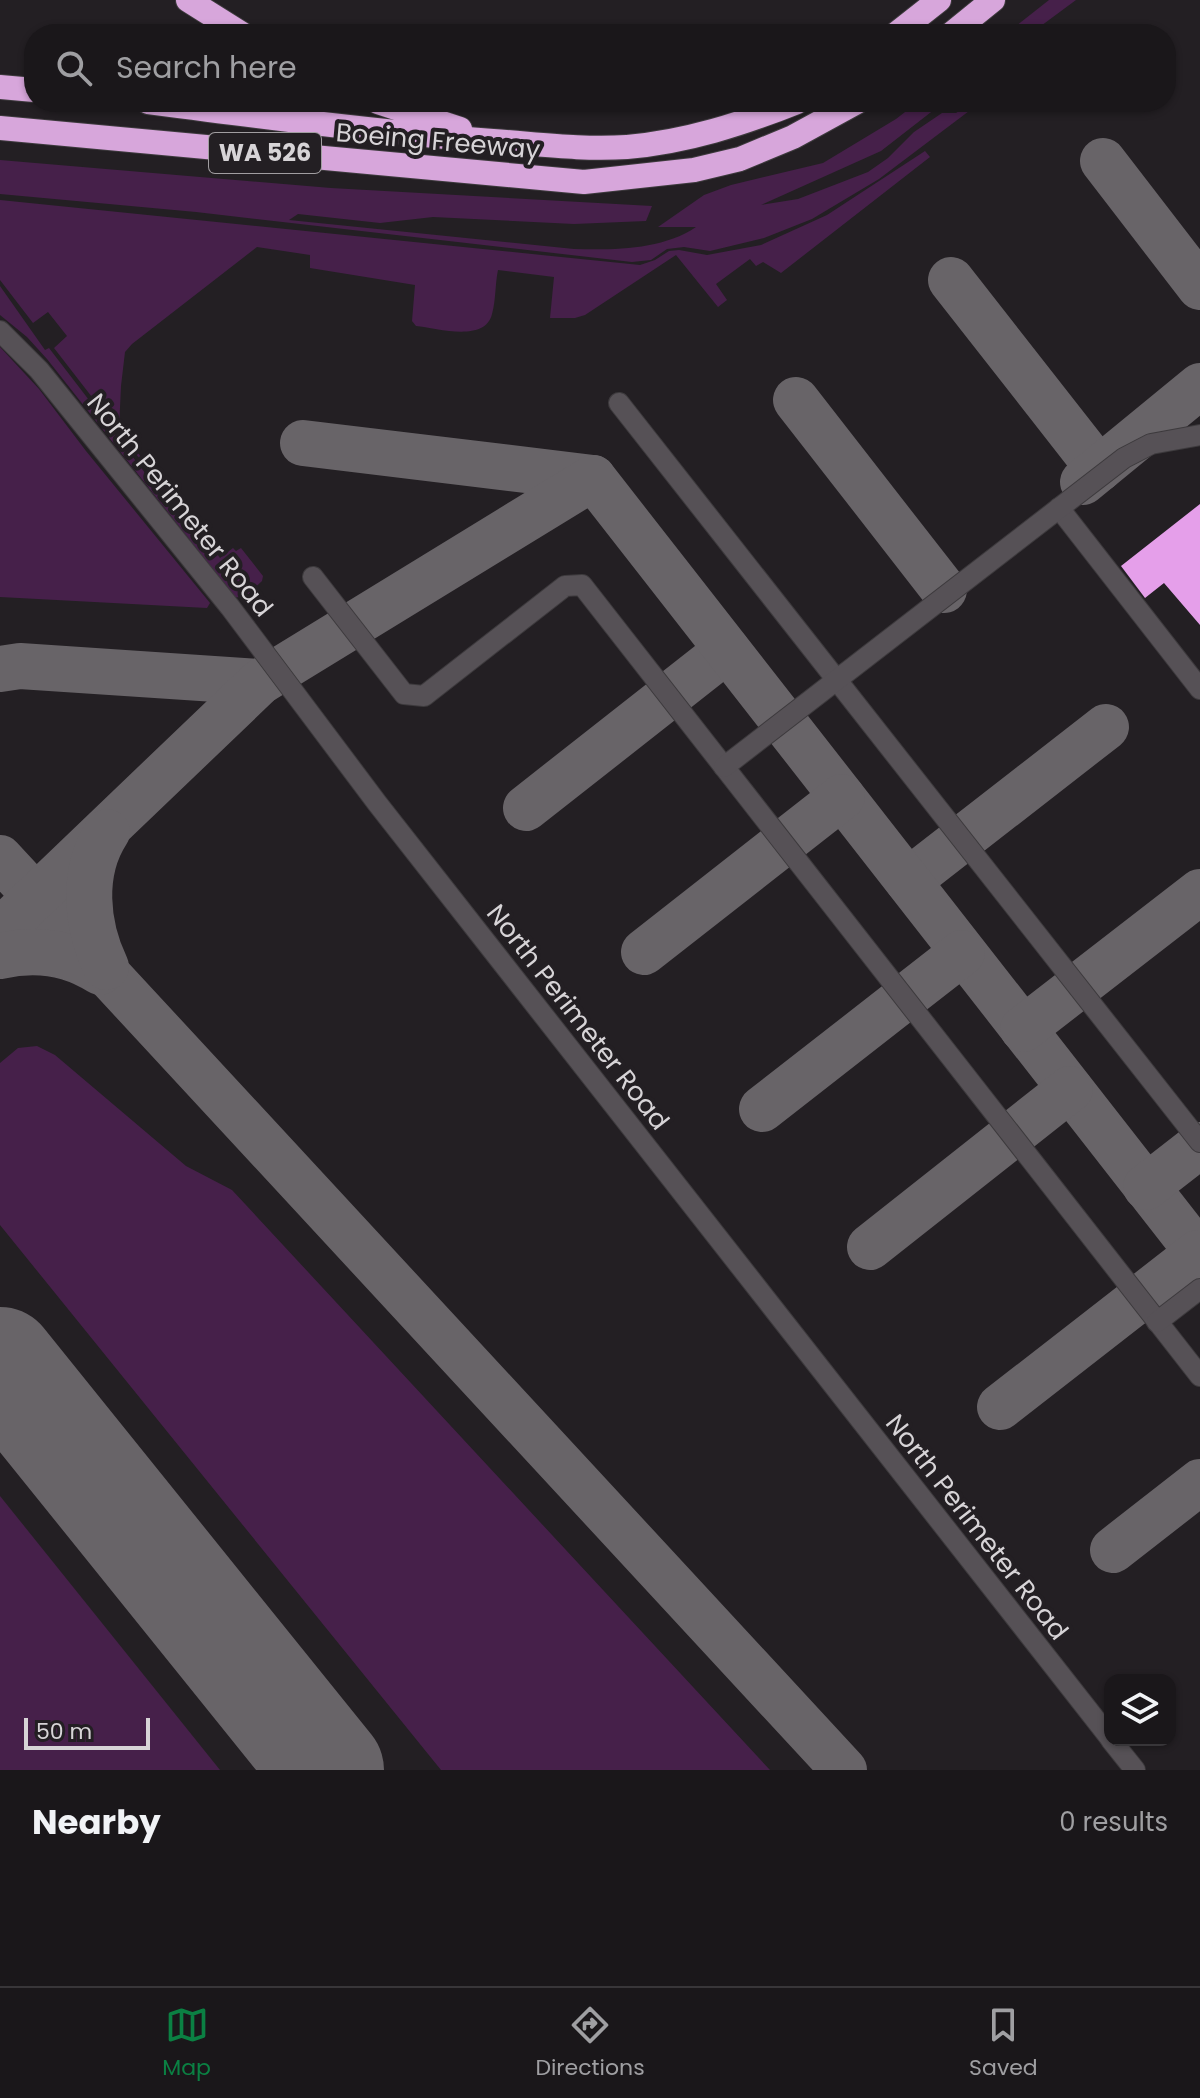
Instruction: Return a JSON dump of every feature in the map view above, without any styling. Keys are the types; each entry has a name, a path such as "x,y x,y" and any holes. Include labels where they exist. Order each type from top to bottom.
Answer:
{"highway":[{"path":"188,0 226,24"},
{"path":"909,24 939,0"},
{"path":"963,24 993,0"},
{"path":"0,87 24,89"},
{"name":"Boeing Freeway","path":"227,112 401,134 559,147 627,147 690,138 773,112"},
{"path":"409,112 497,141"},
{"name":"Boeing Freeway","path":"0,128 584,182 694,170 740,159 793,137 839,112"}],"street":[{"name":"North Perimeter Road","path":"0,331 39,370 230,607 377,803 1104,1730"},
{"path":"619,403 1200,1142"},
{"path":"724,767 1124,458 1151,444 1200,435"},
{"path":"1059,508 1200,689"},
{"path":"313,577 404,694 424,696 565,586 582,585 1200,1376"},
{"path":"1157,1322 1200,1289"},
{"name":"North Perimeter Road","path":"1116,1746 1135,1770"}],"shaded area":[{"path":"1049,0 1076,0 1044,24 1019,24"},
{"path":"905,112 931,112 881,151 761,205 798,199 868,172 888,158 914,132 942,113 968,112 879,179 812,219 764,238 710,251 684,247 667,249 651,260 632,262 196,212 0,194 0,160 331,188 652,206 646,221 574,224 433,217 380,223 298,214 289,220 574,249 637,247 683,235 696,227 658,227 704,195 731,185 823,163"},
{"path":"925,151 930,157 781,273 763,262 756,266 750,259 716,284 727,300 718,307 676,255 585,315 575,318 550,318 554,277 498,270 488,323 470,331 447,331 416,326 412,321 415,285 310,268 310,255 257,247 125,352 119,429 209,543 208,547 54,348 67,336 48,312 33,323 0,280 0,200 640,265 669,251 707,255 761,245 827,215"},
{"path":"0,286 45,350 49,348 205,551 212,547 220,558 233,548 236,551 241,548 263,576 262,581 244,598 235,597 47,359 0,315"},
{"path":"0,347 39,389 210,603 207,608 0,597"},
{"path":"37,1046 55,1055 186,1166 232,1190 770,1770 441,1770 0,1225 0,1063 18,1048"},
{"path":"0,1496 220,1770 0,1770"}],"building":[{"path":"1200,504 1200,625 1164,583 1145,598 1121,566"}],"taxiway":[{"path":"1103,161 1200,287"},
{"path":"951,280 1099,469"},
{"path":"1083,482 1200,386"},
{"path":"796,400 944,590"},
{"path":"303,443 593,478"},
{"path":"0,931 260,682 593,478 1200,1255"},
{"path":"526,808 727,650"},
{"path":"0,669 20,666 260,682"},
{"path":"908,881 1106,727"},
{"path":"644,952 842,797"},
{"path":"106,967 94,934 89,899 93,864 107,832"},
{"path":"0,858 844,1770"},
{"path":"1023,1029 1200,892"},
{"path":"0,956 26,952 52,954 76,960 100,972"},
{"path":"762,1109 962,953"},
{"path":"870,1247 1070,1089"},
{"path":"1146,1187 1200,1145"},
{"path":"1000,1407 1198,1253"},
{"path":"1113,1550 1200,1482"}],"runway":[{"path":"0,1363 328,1770"}]}
